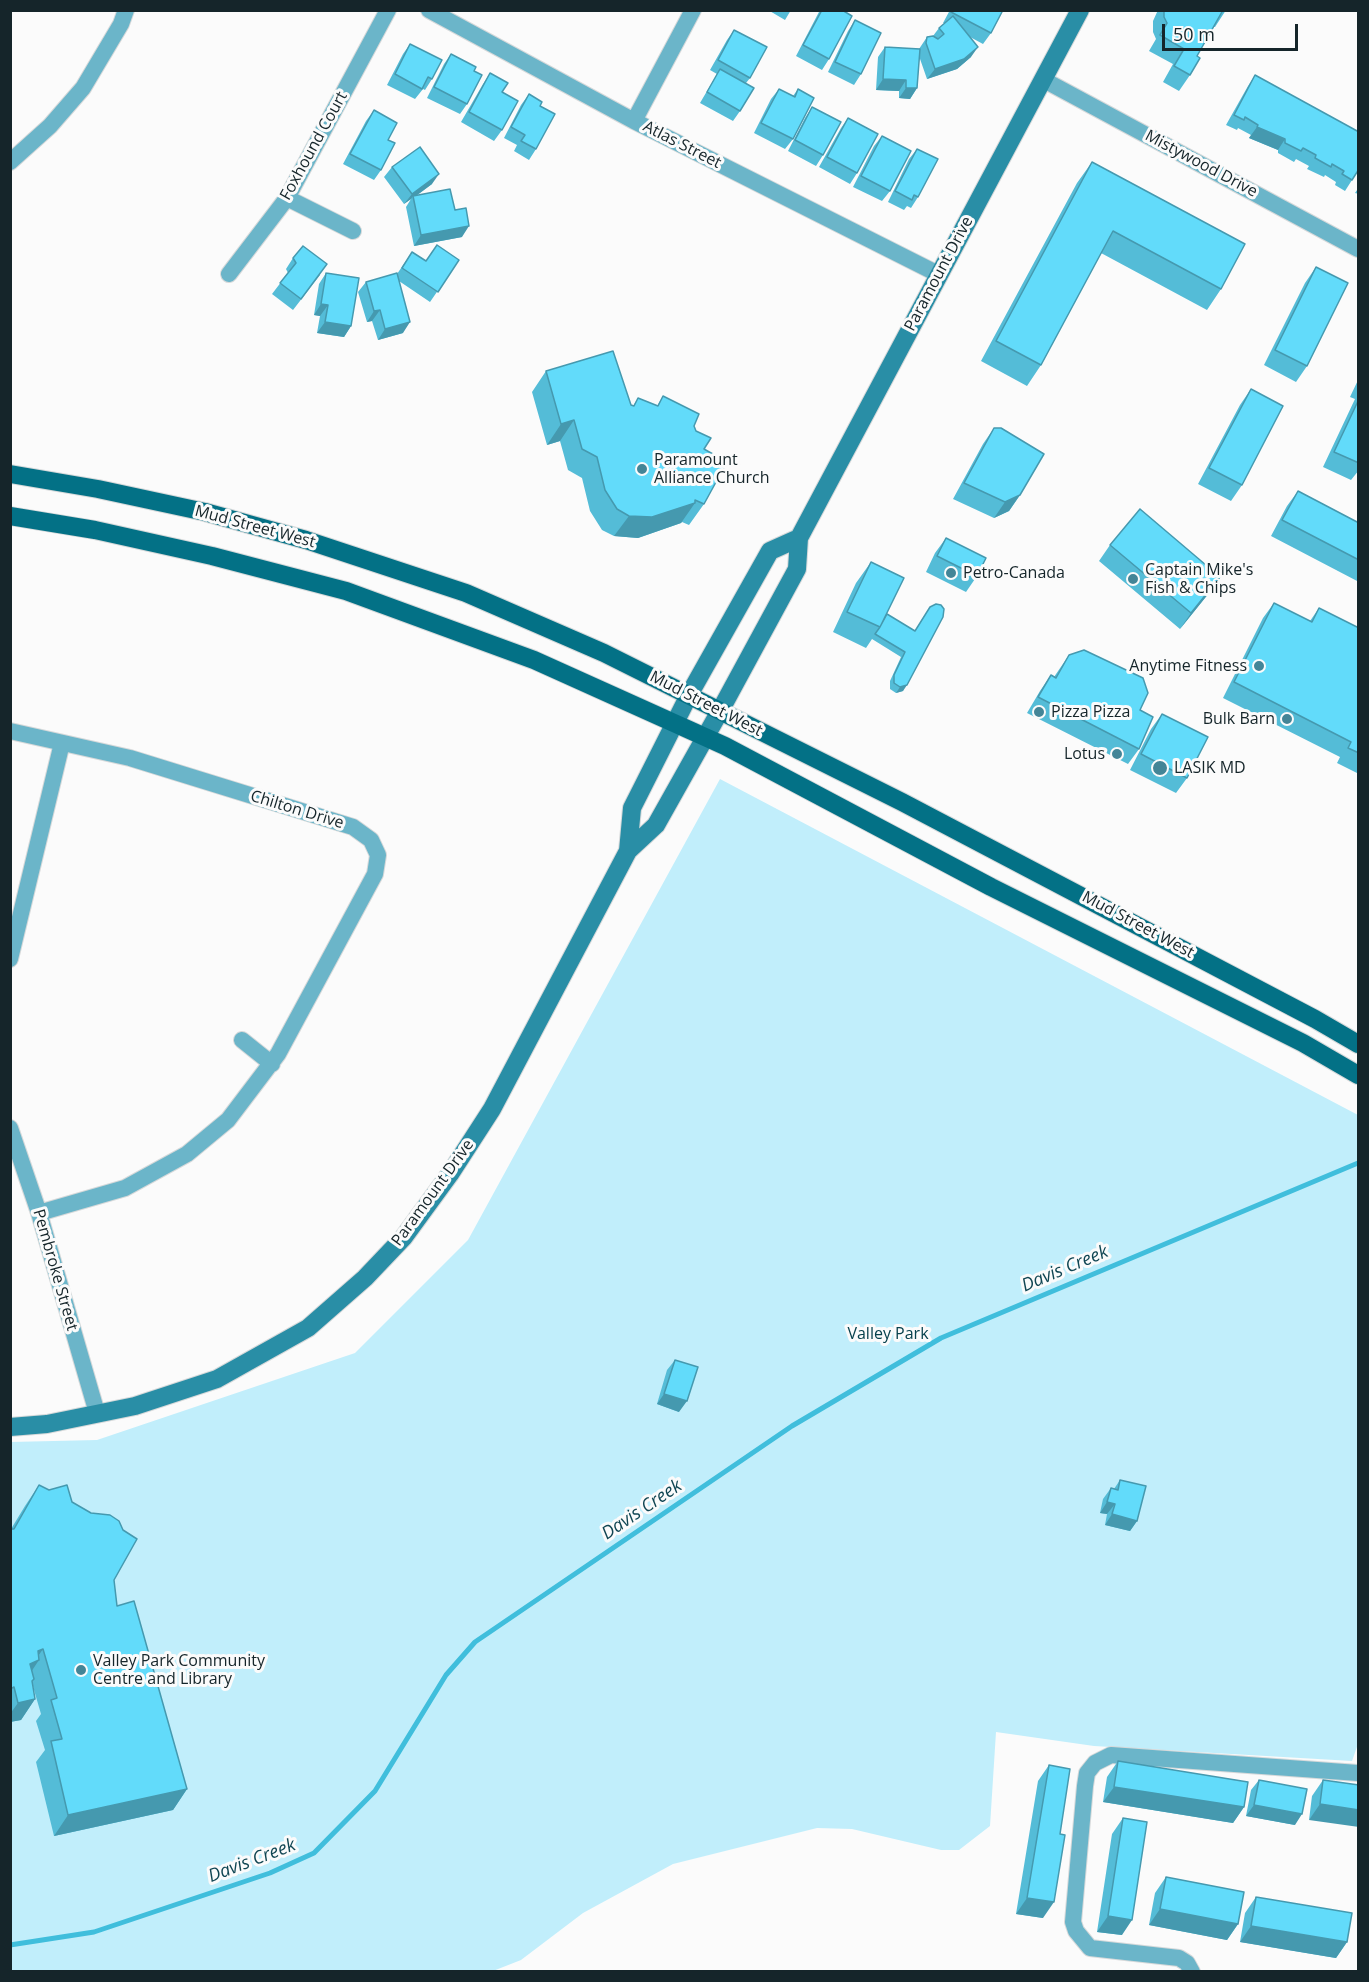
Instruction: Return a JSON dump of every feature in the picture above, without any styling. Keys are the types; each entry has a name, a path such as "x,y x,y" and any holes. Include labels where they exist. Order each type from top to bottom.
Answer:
{"main road":[{"name":"Paramount Drive","path":"10,1427 47,1424 135,1406 216,1379 308,1328 365,1278 396,1245 450,1174 492,1109 628,851 656,825 797,569 799,538 1080,10"},
{"name":"Mud Street West","path":"10,474 183,507 306,540 466,593 604,653 689,695 1160,936 1359,1044"},
{"name":"Mud Street West","path":"10,516 95,530 212,556 346,591 534,660 725,746 991,887 1303,1044 1359,1075"},
{"name":"Paramount Drive","path":"628,851 632,808 689,695 770,551 799,538"}],"street":[{"path":"10,162 50,126 83,88 121,24 126,10"},
{"name":"Foxhound Court","path":"229,274 288,198 388,10"},
{"name":"Atlas Street","path":"429,10 634,121 938,274"},
{"path":"634,121 693,10"},
{"name":"Mistywood Drive","path":"1044,80 1359,249"},
{"path":"288,198 353,231"},
{"name":"Chilton Drive","path":"10,731 130,759 353,827 371,840 378,855 375,874 272,1064 228,1120 187,1154 125,1188 39,1213"},
{"path":"10,959 62,743"},
{"path":"242,1040 272,1064"},
{"name":"Pembroke Street","path":"10,1128 39,1213 97,1413"},
{"path":"1192,1971 1179,1958 1090,1948 1076,1931 1073,1922 1085,1786 1087,1773 1095,1763 1111,1755 1359,1773"}],"green space":[{"name":"Valley Park","path":"720,779 1358,1115 1358,1744 1352,1761 1094,1746 996,1732 990,1826 959,1850 941,1850 852,1829 817,1828 673,1864 583,1913 521,1960 493,1971 11,1971 10,1442 97,1440 355,1353 468,1240"}],"building":[{"path":"822,10 842,10 852,16 829,59 803,45"},
{"path":"952,10 1003,10 991,33 951,12"},
{"path":"1164,10 1223,10 1197,56 1200,58 1190,75 1174,66 1184,49 1160,35 1167,23"},
{"path":"953,16 978,47 964,59 935,69 926,43 927,37 933,36 938,39 944,34 939,28"},
{"path":"855,20 881,33 861,74 835,62"},
{"path":"734,30 767,47 750,78 718,60"},
{"path":"410,44 442,60 432,79 428,77 422,89 395,74"},
{"path":"885,47 920,49 917,88 906,88 906,80 883,79"},
{"path":"451,54 476,67 474,71 482,75 467,104 434,87"},
{"path":"720,69 754,88 740,111 707,92"},
{"path":"490,73 508,83 502,92 518,101 502,130 469,112"},
{"path":"1255,75 1359,132 1359,169 1352,180 1342,174 1344,171 1315,158 1316,155 1303,148 1301,151 1285,143 1285,139 1257,127 1258,125 1245,117 1244,120 1234,115"},
{"path":"779,89 795,97 798,89 814,98 793,139 761,123"},
{"path":"529,94 542,102 540,106 555,114 536,149 521,141 525,135 511,127"},
{"path":"812,107 841,122 823,155 795,140"},
{"path":"374,110 397,123 388,140 395,143 381,170 350,154"},
{"path":"848,118 878,134 857,173 827,157"},
{"path":"882,136 911,151 890,191 861,176"},
{"path":"420,147 439,174 412,194 392,167"},
{"path":"917,149 938,159 918,197 914,195 912,200 895,191"},
{"path":"1092,162 1245,244 1221,289 1113,231 1041,365 996,341"},
{"path":"450,189 455,210 466,208 469,226 421,235 413,196"},
{"path":"437,245 459,260 438,292 402,268 412,252 426,261"},
{"path":"303,246 327,264 301,299 280,283 296,263 293,258"},
{"path":"1316,267 1348,283 1307,366 1275,350"},
{"path":"326,273 359,278 351,326 325,322 328,305 321,304"},
{"path":"397,273 410,322 385,329 380,310 374,311 366,282"},
{"path":"613,351 631,405 634,406 638,398 658,406 663,396 699,414 694,426 696,431 711,438 704,449 727,462 704,504 695,500 695,503 652,517 629,516 617,509 605,490 597,457 582,449 574,420 561,424 546,371"},
{"path":"1251,389 1283,406 1242,485 1209,468"},
{"path":"1359,399 1359,463 1334,452"},
{"path":"994,428 1001,428 1044,454 1020,495 1005,502 964,483"},
{"path":"1298,491 1359,523 1359,560 1282,520"},
{"path":"1140,509 1220,577 1191,613 1110,545"},
{"path":"946,538 986,558 977,576 937,556"},
{"path":"871,562 904,578 880,627 847,612"},
{"path":"1274,603 1312,622 1319,608 1359,628 1359,753 1348,748 1351,742 1234,682"},
{"path":"936,604 941,605 944,609 943,617 907,685 900,687 894,683 894,675 905,652 875,634 887,614 915,631 930,607"},
{"path":"1084,650 1143,678 1148,693 1140,710 1153,717 1139,749 1038,697 1051,675 1056,678 1069,655"},
{"path":"1162,714 1208,737 1187,778 1141,754"},
{"path":"675,1360 698,1367 687,1401 664,1394"},
{"path":"1120,1480 1146,1486 1137,1521 1112,1514 1115,1504 1107,1502 1111,1488 1118,1490"},
{"name":"Valley Park Community Centre and Library","path":"39,1485 49,1490 67,1485 72,1502 91,1513 110,1515 119,1521 123,1530 137,1539 114,1580 117,1606 134,1601 187,1789 68,1815 51,1741 62,1739 51,1700 57,1698 43,1649 38,1651 39,1660 30,1664 34,1679 32,1681 35,1699 18,1703 14,1687 10,1689 10,1529 14,1529"},
{"path":"1118,1761 1248,1782 1244,1807 1114,1787"},
{"path":"1049,1765 1070,1769 1060,1834 1065,1835 1054,1902 1027,1898"},
{"path":"1259,1780 1307,1789 1302,1814 1254,1805"},
{"path":"1323,1780 1359,1785 1359,1810 1320,1804"},
{"path":"1123,1818 1147,1822 1132,1920 1108,1916"},
{"path":"1166,1877 1244,1892 1238,1924 1160,1909"},
{"path":"1256,1897 1352,1913 1347,1942 1251,1926"}],"waterway":[{"name":"Davis Creek","path":"10,1945 94,1932 270,1873 314,1853 375,1791 446,1675 475,1642 792,1426 941,1338 1358,1163"}],"place":[{"name":"Paramount Alliance Church","path":"642,469"},
{"name":"Petro-Canada","path":"951,573"},
{"name":"Captain Mike's Fish & Chips","path":"1133,579"},
{"name":"Anytime Fitness","path":"1259,666"},
{"name":"Pizza Pizza","path":"1039,712"},
{"name":"Bulk Barn","path":"1287,719"},
{"name":"Lotus","path":"1117,754"},
{"name":"LASIK MD","path":"1160,768"},
{"name":"Valley Park Community Centre and Library","path":"81,1670"}]}
